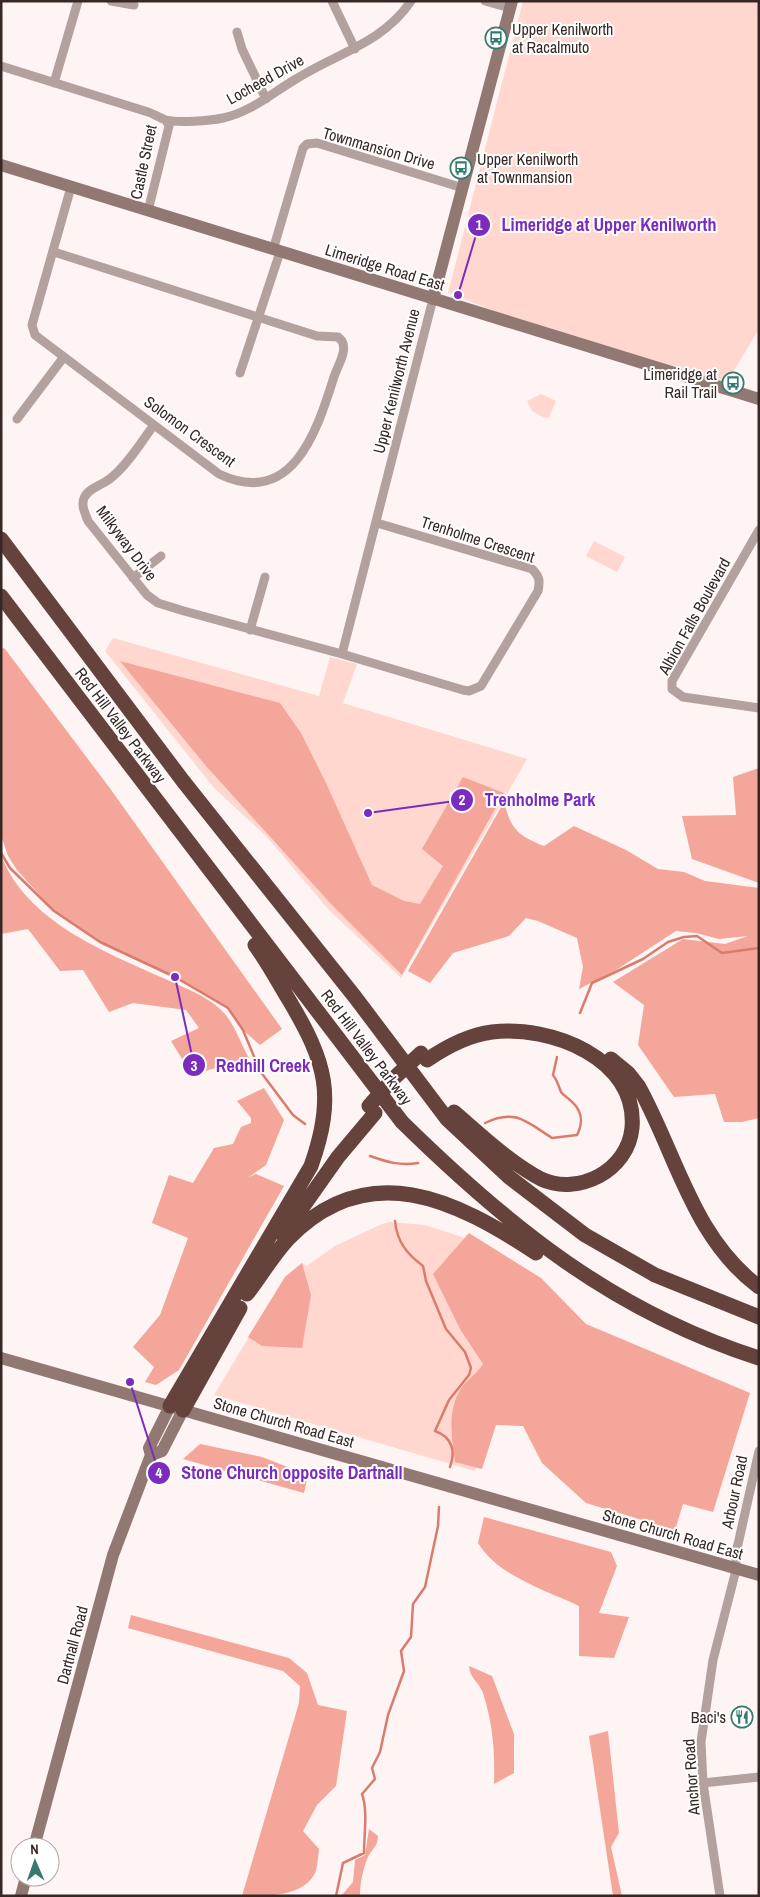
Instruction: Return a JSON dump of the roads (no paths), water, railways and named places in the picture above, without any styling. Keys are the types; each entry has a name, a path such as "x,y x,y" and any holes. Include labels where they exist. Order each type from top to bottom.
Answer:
{"highway":[{"name":"Red Hill Valley Parkway","path":"1,540 183,781 354,997 396,1055 447,1119 509,1176 585,1235 655,1275 759,1318"},
{"name":"Red Hill Valley Parkway","path":"1,596 402,1122 461,1180 495,1210 586,1278 633,1305 691,1332 759,1358"},
{"path":"176,1408 311,1166 319,1145 325,1112 323,1074 309,1034 262,955 216,888 206,866"},
{"path":"282,1218 336,1146 438,1042 460,1032 504,1022 539,1025 562,1032 604,1053 628,1073 639,1087 704,1227 730,1261 759,1287"},
{"path":"396,1055 454,1113 491,1144 542,1179 564,1184 589,1181 614,1166 629,1143 633,1116 632,1105 624,1086 600,1060 555,1038 532,1032 491,1032 456,1042 424,1057"},
{"path":"248,1294 264,1263 313,1190 372,1109"},
{"path":"176,1408 248,1294 287,1240 311,1219 350,1200 392,1192 420,1195 452,1204 505,1232 567,1272 586,1278"}],"street":[{"path":"54,83 78,1"},
{"path":"111,1 134,5"},
{"path":"332,1 355,49"},
{"name":"Locheed Drive","path":"1,66 148,112 166,120 220,119 238,114 266,99 296,78 355,49 384,31 411,1"},
{"path":"485,1 511,5"},
{"name":"Upper Kenilworth Avenue","path":"342,654 511,5"},
{"path":"237,32 242,49 266,99"},
{"name":"Castle Street","path":"148,210 169,126 166,120"},
{"name":"Townmansion Drive","path":"276,251 303,148 307,144 317,143 463,188"},
{"name":"Limeridge Road East","path":"1,165 759,399"},
{"name":"Solomon Crescent","path":"54,252 318,336 338,337 345,345 345,351 336,368 312,438 288,470 271,480 253,483 235,482 219,474 35,335 32,325 71,187"},
{"path":"240,373 276,251"},
{"path":"17,419 64,358"},
{"name":"Milkyway Drive","path":"154,425 123,467 111,479 90,490 84,499 83,510 88,521 133,578 147,595 158,602 250,630 342,654"},
{"name":"Trenholme Crescent","path":"342,654 464,690 474,690 485,682 538,591 540,580 532,569 376,523"},
{"name":"Albion Falls Boulevard","path":"759,530 672,681 672,689 683,698 759,708"},
{"path":"133,578 161,556"},
{"path":"250,630 264,577"},
{"name":"Stone Church Road East","path":"1,1358 736,1570 759,1575"},
{"name":"Dartnall Road","path":"37,1837 113,1555 151,1455 162,1451 176,1408"},
{"name":"Arbour Road","path":"736,1570 736,1553 759,1451"},
{"name":"Anchor Road","path":"720,1896 703,1783 701,1742 713,1660 736,1570"},
{"path":"703,1783 759,1777"}],"waterway":[{"path":"1,853 10,868 54,911 100,942 175,977 228,1008 243,1030 260,1071 293,1115 305,1124"},
{"path":"580,1013 592,983 643,959 668,942 684,937 697,936 722,953 759,948"},
{"path":"485,1123 495,1119 513,1117 528,1122 552,1138 577,1135 581,1125 581,1116 574,1104 561,1092 553,1075 557,1057"},
{"path":"370,1156 394,1163 418,1163"},
{"path":"395,1221 398,1235 404,1247 423,1266 426,1281 446,1329 465,1352 471,1368 469,1375 449,1400 435,1431 445,1437 451,1445 453,1455 450,1467"},
{"path":"336,1896 343,1863 364,1853 365,1815 362,1794 375,1779 372,1768 380,1752 388,1715 404,1671 401,1651 411,1637 413,1604 425,1587 438,1526 439,1507"}],"place":[{"name":"Upper Kenilworth at Racalmuto","path":"496,38"},
{"name":"Upper Kenilworth at Townmansion","path":"461,168"},
{"name":"Limeridge at Upper Kenilworth","path":"458,295"},
{"name":"Limeridge at Rail Trail","path":"733,383"},
{"name":"Trenholme Park","path":"368,813"},
{"name":"Redhill Creek","path":"175,977"},
{"name":"Stone Church opposite Dartnall","path":"130,1382"},
{"name":"Baci's","path":"742,1717"}]}
